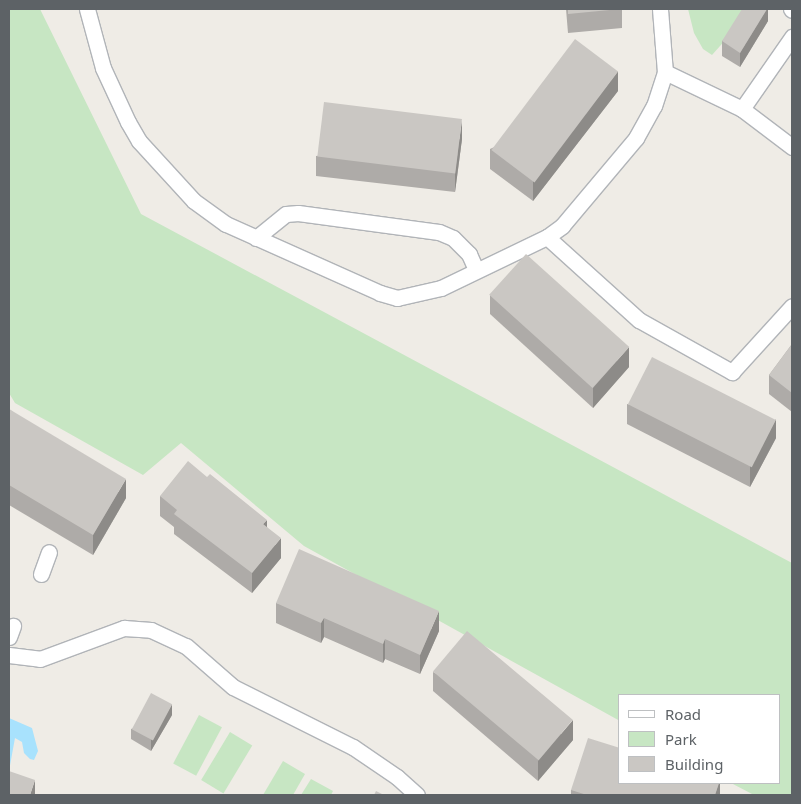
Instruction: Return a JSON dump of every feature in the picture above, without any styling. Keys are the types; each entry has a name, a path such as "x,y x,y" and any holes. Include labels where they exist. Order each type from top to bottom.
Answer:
{"street":[{"path":"87,9 103,68 139,141 194,202 226,224 397,298 441,288 547,237 562,226 636,138 654,106 665,72 660,9"},
{"path":"742,109 792,36"},
{"path":"665,72 742,109 792,147"},
{"path":"256,238 286,214 298,213 439,232 453,238 469,254 476,270"},
{"path":"547,237 639,320 732,372 792,306"},
{"path":"41,574 49,552"},
{"path":"9,655 40,659 124,628 151,630 186,646 233,687 353,747 397,777 417,795"}],"green space":[{"path":"9,9 40,9 141,214 792,563 792,795 754,795 733,784 781,784 781,694 618,694 618,720 304,546 181,443 143,475 15,403 9,393"},
{"path":"688,9 753,9 712,55 703,49 694,33"},
{"path":"199,715 222,727 196,776 173,764"},
{"path":"230,732 252,745 223,793 201,780"},
{"path":"283,761 305,774 293,795 263,795"},
{"path":"311,779 333,791 331,795 301,795"}],"water":[{"path":"9,718 32,728 38,751 34,760 30,759 24,753 22,742 15,738 9,771"}],"building":[{"path":"568,9 620,9 568,14"},
{"path":"742,9 767,9 740,53 722,41"},
{"path":"575,39 618,71 534,183 491,150"},
{"path":"324,102 462,119 455,174 317,157"},
{"path":"526,254 629,347 592,388 489,295"},
{"path":"792,344 792,393 769,375"},
{"path":"652,357 776,420 752,467 628,404"},
{"path":"9,409 126,479 93,535 9,485"},
{"path":"188,461 207,477 210,474 267,520 263,524 281,538 252,573 174,514 177,510 160,496"},
{"path":"299,549 439,611 420,655 385,639 383,644 324,618 321,623 276,603"},
{"path":"467,631 573,720 539,760 433,672"},
{"path":"151,693 172,704 153,740 132,729"},
{"path":"588,738 618,747 618,784 719,784 715,795 587,795 571,790"},
{"path":"9,771 35,780 30,795 9,795"},
{"path":"376,791 384,795 374,795"}]}
